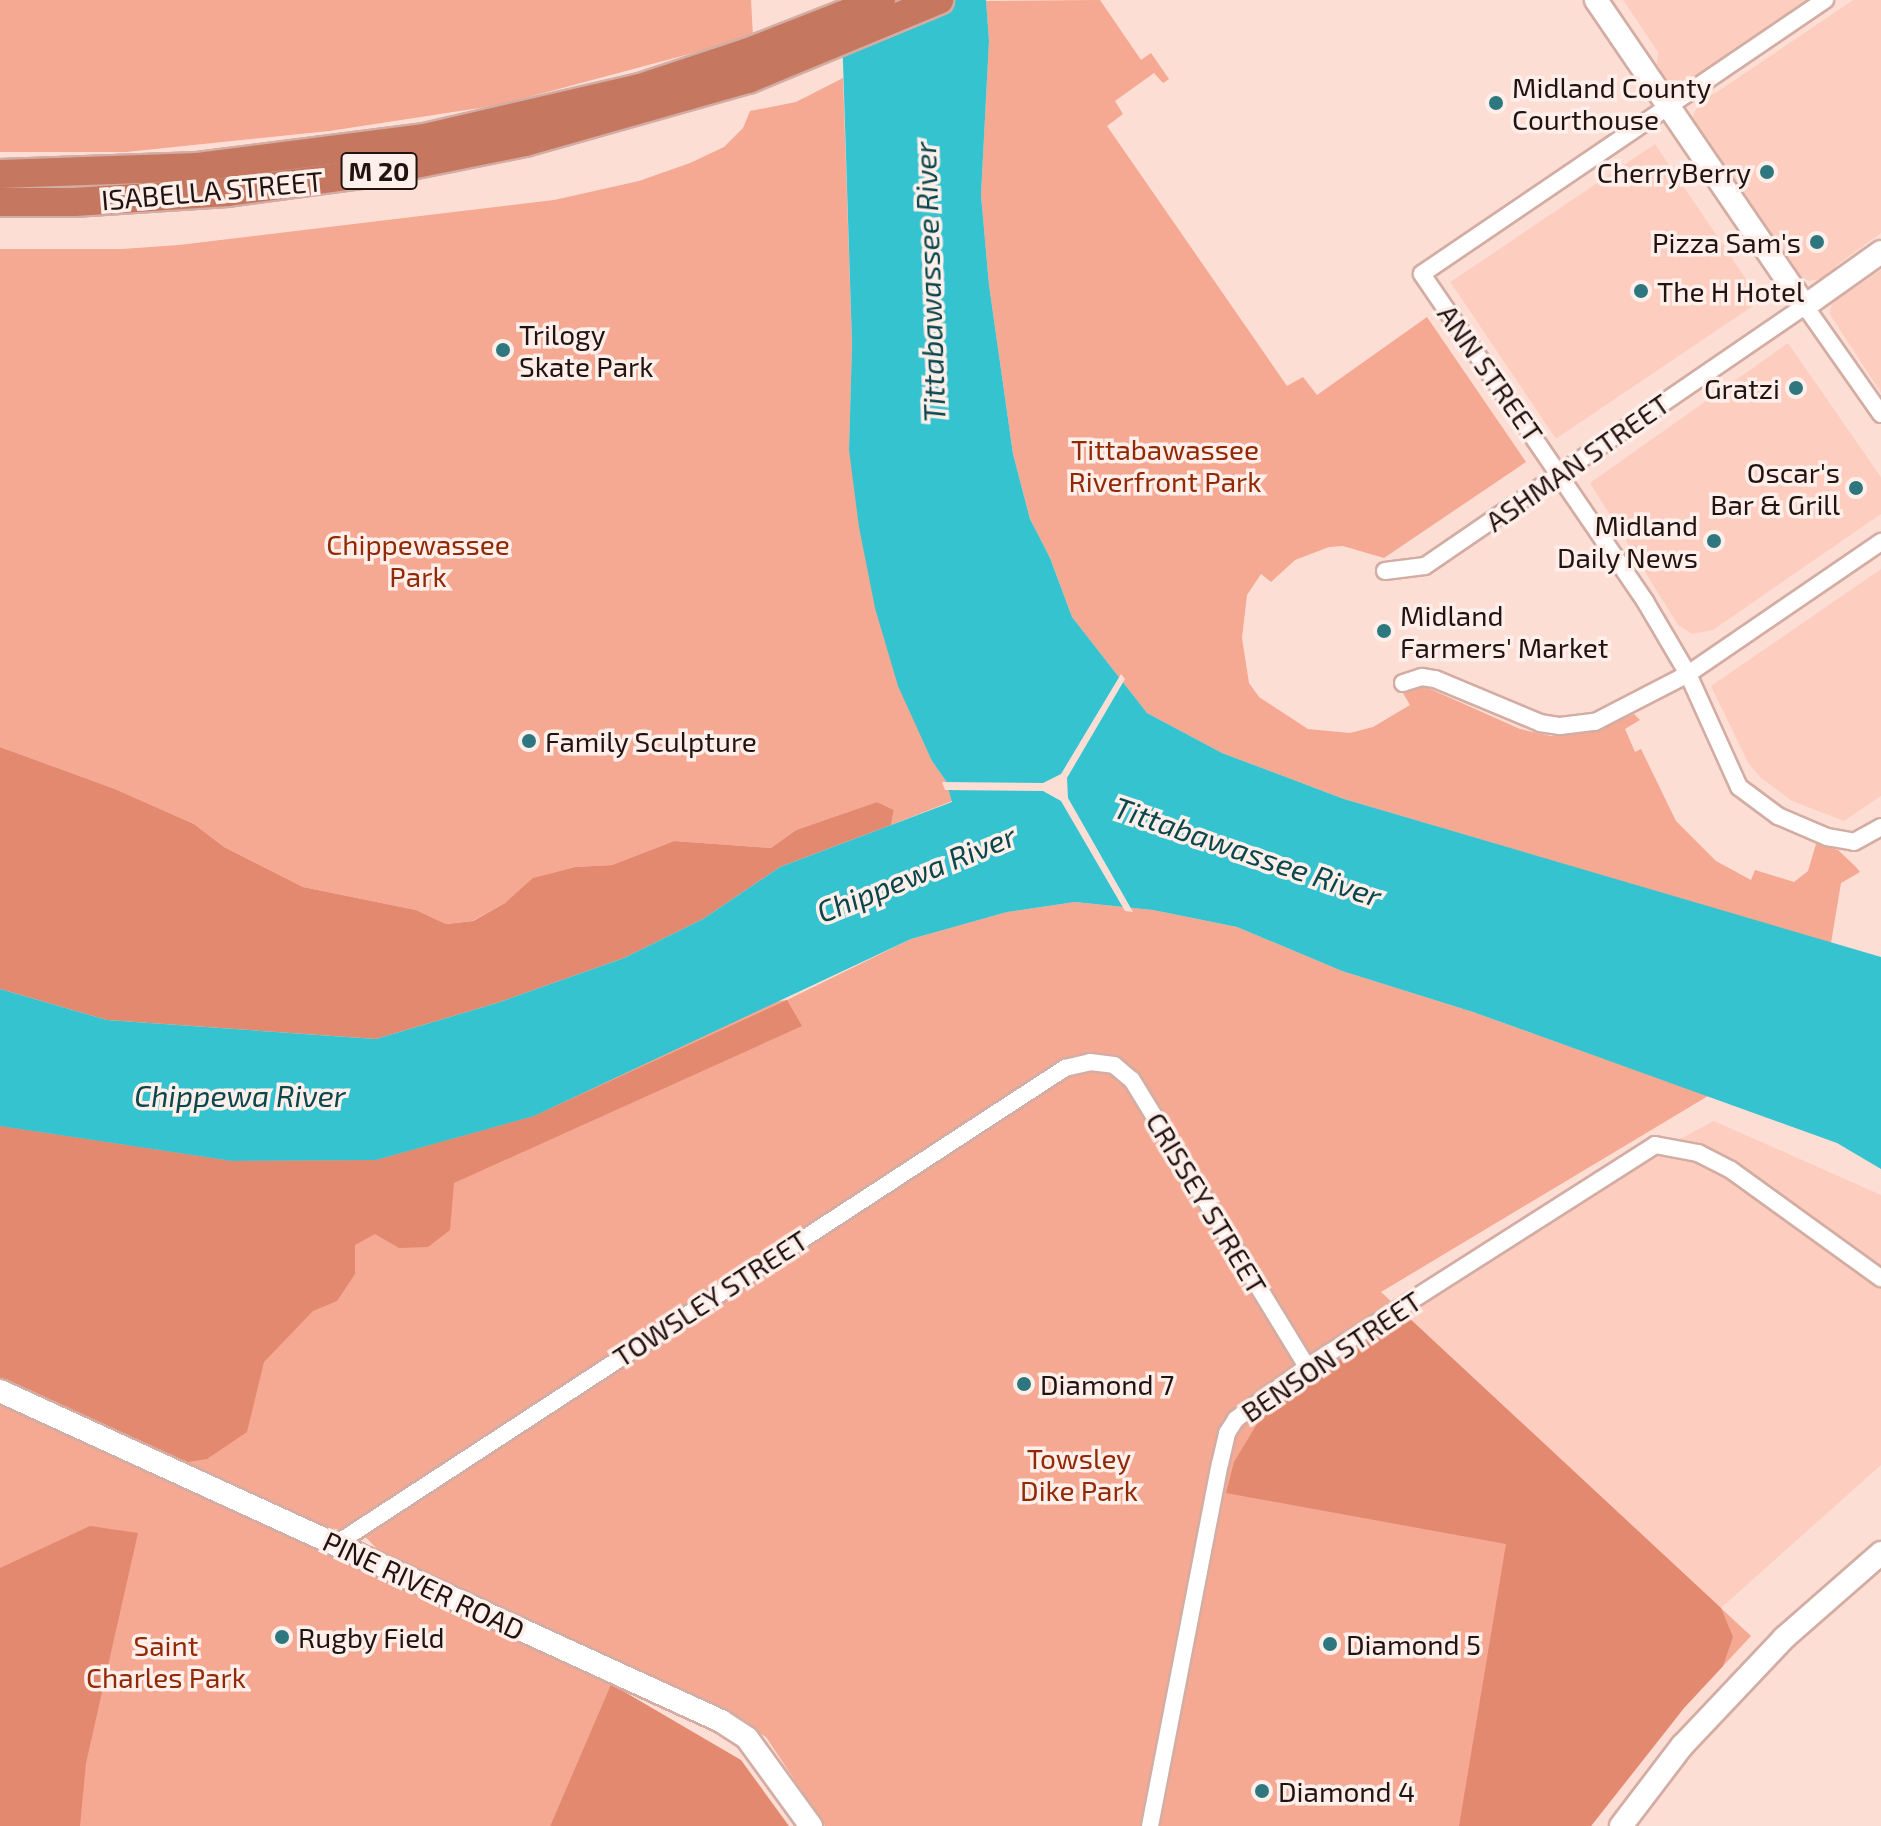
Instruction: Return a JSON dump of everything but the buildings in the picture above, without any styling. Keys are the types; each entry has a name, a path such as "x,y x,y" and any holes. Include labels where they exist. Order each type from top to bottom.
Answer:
{"highway":[{"name":"M 20","path":"747,66 881,0"},
{"name":"M 20","path":"747,66 939,0"},
{"name":"ISABELLA STREET","path":"0,174 198,167 425,138 747,66"},
{"name":"ISABELLA STREET","path":"0,202 74,202 228,192 376,172 525,142 747,66"}],"street":[{"path":"1596,0 1881,414"},
{"path":"1668,107 1825,0"},
{"name":"ANN STREET","path":"1668,107 1422,274 1638,590 1688,674 1739,787 1778,816 1810,831 1854,842 1881,827"},
{"name":"ASHMAN STREET","path":"1385,571 1425,566 1881,252"},
{"path":"1403,683 1422,677 1435,679 1521,716 1560,726 1595,722 1688,674 1881,542"},
{"name":"CRISSEY STREET","path":"1090,1062 1114,1065 1132,1080 1307,1367"},
{"name":"TOWSLEY STREET","path":"336,1544 1065,1068 1090,1062"},
{"name":"BENSON STREET","path":"1150,1826 1227,1433 1236,1419 1307,1367 1655,1145 1698,1153 1731,1170 1881,1278"},
{"name":"PINE RIVER ROAD","path":"0,1391 721,1721 747,1738 811,1826"},
{"path":"1621,1826 1682,1746 1784,1638 1881,1553"}],"shaded area":[{"path":"1623,0 1811,0 1681,87 1662,79 1656,69 1658,52"},
{"path":"1853,0 1881,0 1881,233 1837,265 1830,277 1809,281 1800,276 1692,118 1701,99 1717,92"},
{"name":"The H Hotel","path":"1655,144 1761,301 1556,439 1450,282"},
{"path":"1881,270 1881,393 1829,313 1834,298 1844,289 1854,288"},
{"path":"1788,343 1881,477 1881,514 1713,630 1692,634 1678,625 1590,483"},
{"path":"1881,569 1881,796 1844,821 1792,801 1761,778 1748,763 1711,686"},
{"path":"0,747 115,789 194,824 224,847 303,887 416,910 446,924 473,921 505,903 533,878 575,867 612,865 674,841 771,848 796,830 877,802 894,810 891,825 780,867 703,919 624,958 497,1003 376,1039 107,1020 0,989"},
{"path":"787,1000 802,1026 454,1183 450,1230 428,1247 399,1248 375,1234 355,1245 355,1274 337,1301 313,1311 264,1362 247,1432 207,1459 182,1463 0,1379 0,1126 232,1161 376,1160 534,1116"},
{"path":"1714,1121 1881,1195 1881,1465 1721,1608 1407,1316 1665,1147"},
{"path":"1407,1316 1721,1608 1733,1637 1723,1666 1684,1708 1591,1826 1459,1826 1506,1544 1226,1493 1234,1462 1263,1414 1281,1398"},
{"path":"90,1526 138,1533 86,1763 80,1826 0,1826 0,1568"},
{"path":"611,1684 741,1760 789,1826 550,1826"}],"green space":[{"path":"0,0 751,0 753,37 499,105 329,131 126,152 0,152"},
{"name":"Tittabawassee Riverfront Park","path":"1100,0 1141,60 1151,53 1169,79 1163,83 1154,73 1115,101 1123,114 1107,126 1287,386 1303,377 1317,395 1427,317 1526,462 1384,558 1343,546 1329,547 1295,560 1271,582 1261,574 1247,595 1242,638 1249,683 1259,697 1308,729 1350,733 1373,727 1410,705 1403,693 1409,685 1419,684 1520,729 1551,736 1597,731 1634,714 1640,720 1625,729 1635,752 1641,749 1676,821 1716,861 1751,880 1755,870 1794,882 1808,871 1816,844 1838,850 1856,867 1860,872 1841,883 1831,943 1344,799 1222,753 1147,713 1072,617 1050,558 1030,519 1013,454 989,285 981,195 989,41 986,1"},
{"name":"Chippewassee Park","path":"843,78 852,344 849,450 917,726 932,761 946,781 952,801 891,825 894,810 877,802 796,830 771,848 674,841 612,865 575,867 534,878 505,903 472,921 446,924 416,910 303,887 224,847 194,824 115,789 0,747 0,249 122,249 179,245 554,200 639,181 690,163 724,147 743,128 750,111 796,102"},
{"name":"Towsley Dike Park","path":"1075,902 1153,910 1237,927 1342,971 1473,1012 1708,1096 1381,1292 1751,1636 1684,1708 1591,1826 825,1826 766,1737 726,1713 378,1550 354,1525 341,1530 326,1527 0,1379 0,1126 787,1000 911,939 1007,912"},
{"name":"Saint Charles Park","path":"0,1403 611,1684 550,1826 0,1826"}],"water":[{"path":"841,0 986,0 989,41 981,195 989,285 1013,454 1030,519 1050,558 1072,617 1147,713 1222,753 1344,799 1881,957 1881,1169 1837,1143 1473,1012 1342,971 1237,927 1153,910 1075,902 1007,912 911,939 534,1116 376,1160 232,1161 0,1126 0,989 107,1020 376,1039 497,1003 624,958 703,919 780,867 952,802 946,781 932,761 898,686 875,608 859,527 849,450 852,344"}],"pier":[{"path":"1121,674 1125,679 1067,778 1068,798 1133,912 1125,911 1061,801 1043,791 945,790 942,782 1043,783 1061,774"}],"place":[{"name":"Midland County Courthouse","path":"1496,103"},
{"name":"CherryBerry","path":"1767,172"},
{"name":"Pizza Sam's","path":"1817,242"},
{"name":"The H Hotel","path":"1641,291"},
{"name":"Trilogy Skate Park","path":"503,350"},
{"name":"Gratzi","path":"1796,388"},
{"name":"Oscar's Bar & Grill","path":"1856,488"},
{"name":"Midland Daily News","path":"1714,541"},
{"name":"Midland Farmers' Market","path":"1384,631"},
{"name":"Family Sculpture","path":"529,741"},
{"name":"Diamond 7","path":"1024,1384"},
{"name":"Rugby Field","path":"282,1637"},
{"name":"Diamond 5","path":"1330,1644"},
{"name":"Diamond 4","path":"1262,1791"}],"water label":[{"name":"Tittabawassee River","path":"929,282"},
{"name":"Tittabawassee River","path":"1248,851"},
{"name":"Chippewa River","path":"916,873"},
{"name":"Chippewa River","path":"240,1095"}]}
